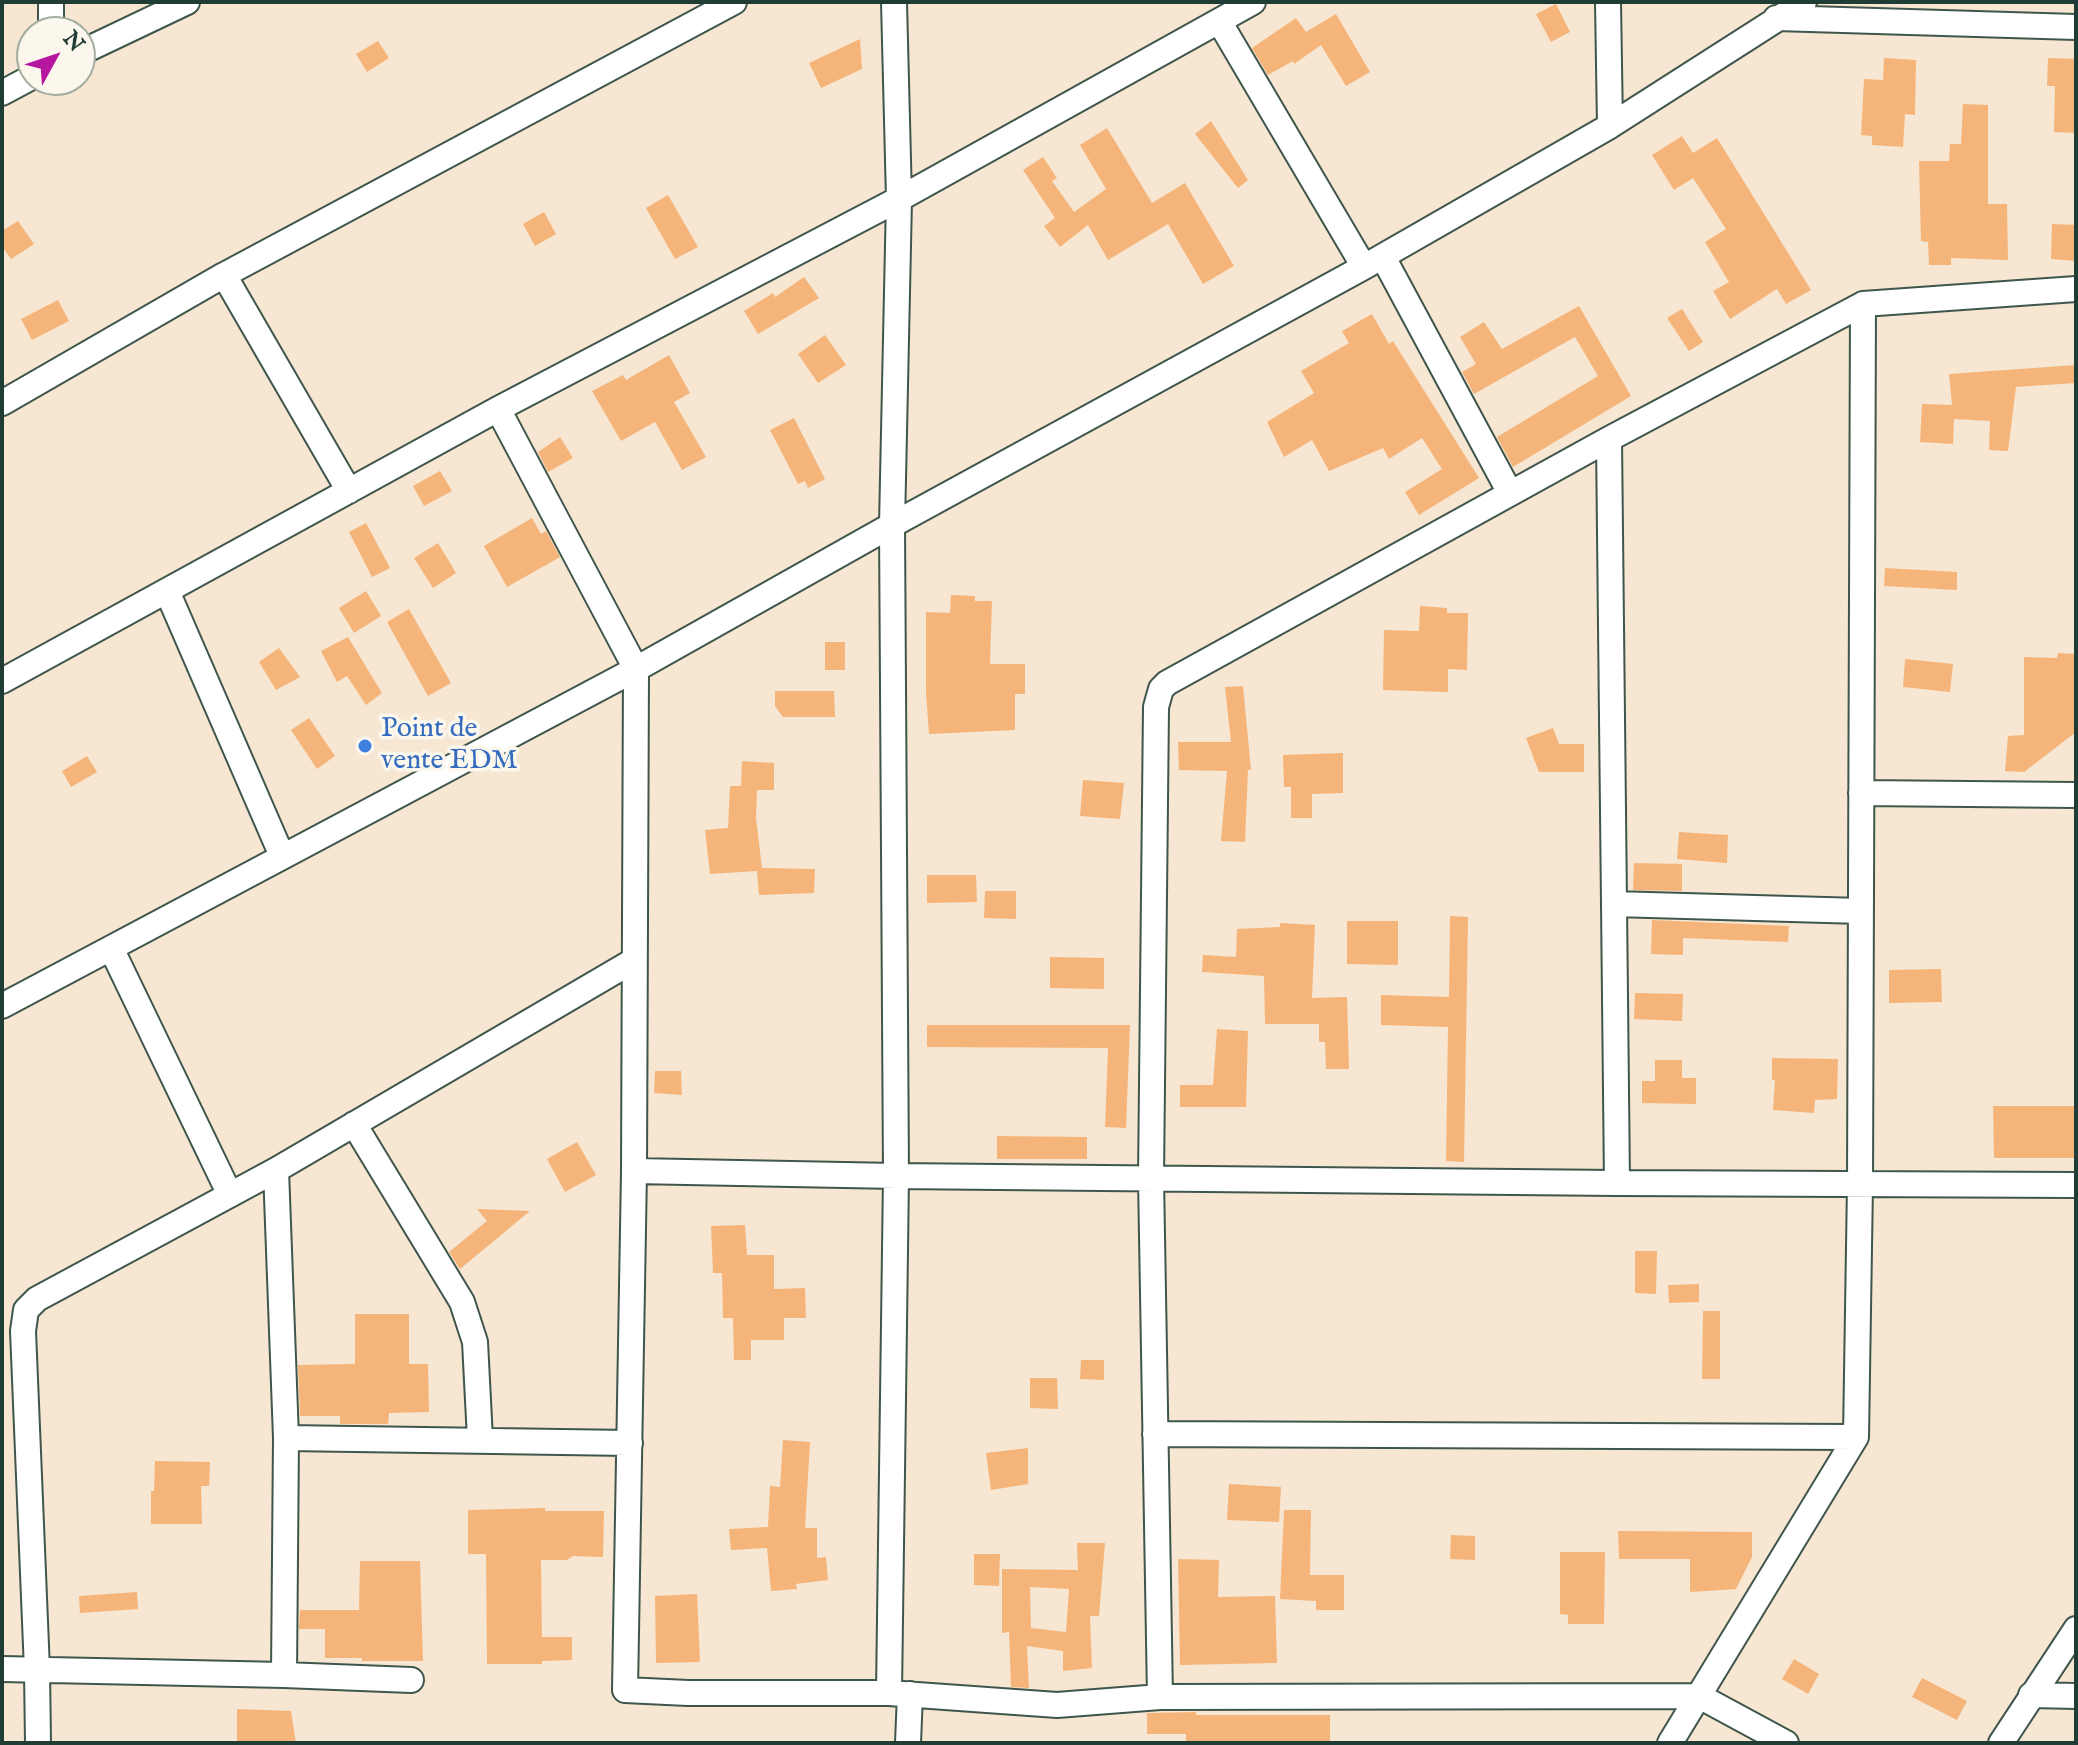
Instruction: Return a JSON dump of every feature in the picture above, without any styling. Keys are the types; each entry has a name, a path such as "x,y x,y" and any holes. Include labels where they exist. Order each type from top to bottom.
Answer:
{"street":[{"path":"96,45 187,2"},
{"path":"2,403 224,275 734,2"},
{"path":"894,2 899,199 892,525 900,1693 908,1743"},
{"path":"2,681 498,409 899,199 1253,2"},
{"path":"1608,2 1610,126"},
{"path":"2,1006 636,669 892,525 1374,262 1610,126 1804,2"},
{"path":"1776,18 2076,27"},
{"path":"1219,21 1374,262 1510,493"},
{"path":"224,275 349,491"},
{"path":"1160,1697 1151,1178 1156,707 1161,689 1510,493 1863,304 2076,289"},
{"path":"1670,1743 1856,1437 1860,1184 1863,304"},
{"path":"498,409 636,669 634,1171 625,1690 900,1693 1057,1705 1160,1697 1699,1696 1786,1743"},
{"path":"1609,439 1617,1183"},
{"path":"167,591 282,856"},
{"path":"1861,793 2076,795"},
{"path":"1614,904 1861,911"},
{"path":"111,948 230,1195"},
{"path":"38,1743 23,1331 26,1310 37,1299 276,1170 633,961"},
{"path":"354,1124 462,1302 475,1342 480,1439"},
{"path":"276,1170 286,1438 284,1675"},
{"path":"634,1171 896,1176 2076,1185"},
{"path":"1155,1434 1856,1437"},
{"path":"286,1438 630,1443"},
{"path":"2001,1743 2076,1629"},
{"path":"2,1669 411,1680"},
{"path":"2031,1695 2076,1696"}],"building":[{"path":"1556,4 1570,32 1551,42 1536,14"},
{"path":"1336,14 1370,72 1346,86 1321,45 1294,64 1293,61 1268,75 1252,48 1296,18 1306,32"},
{"path":"860,39 862,69 821,88 809,63"},
{"path":"378,41 389,58 367,72 356,54"},
{"path":"1884,58 1916,60 1915,115 1905,114 1903,147 1872,145 1872,136 1861,135 1864,79 1883,80"},
{"path":"2048,58 2076,59 2076,133 2054,132 2055,86 2047,86"},
{"path":"1963,104 1988,105 1988,204 2007,204 2008,260 1951,258 1951,265 1929,265 1928,242 1921,241 1919,161 1949,161 1950,144 1961,144"},
{"path":"1211,121 1248,180 1238,188 1195,134"},
{"path":"1107,128 1152,203 1185,183 1234,266 1203,284 1168,224 1108,260 1088,225 1060,247 1044,226 1055,218 1023,170 1043,157 1057,178 1052,181 1074,212 1106,189 1080,145"},
{"path":"1682,136 1693,153 1717,138 1811,290 1786,304 1777,289 1730,319 1713,291 1729,282 1705,242 1726,229 1693,178 1674,190 1652,155"},
{"path":"668,195 698,247 675,259 646,208"},
{"path":"544,212 556,234 535,246 523,224"},
{"path":"18,221 34,244 11,259 2,246 2,231"},
{"path":"2052,224 2076,225 2076,261 2051,259"},
{"path":"804,277 819,298 758,334 744,311 773,293 775,297"},
{"path":"58,300 69,321 32,340 21,319"},
{"path":"1579,306 1631,396 1513,467 1497,437 1598,376 1575,337 1474,394 1462,372 1476,364 1460,337 1484,322 1502,349"},
{"path":"1682,309 1703,342 1689,351 1667,318"},
{"path":"1372,314 1389,344 1393,341 1479,478 1419,515 1405,492 1442,469 1422,438 1389,459 1383,448 1329,471 1312,440 1284,457 1267,422 1314,393 1301,371 1349,343 1342,331"},
{"path":"825,335 846,365 818,383 798,354"},
{"path":"669,355 690,393 674,402 706,457 682,470 655,422 621,441 592,391 623,375 626,380"},
{"path":"2076,365 2076,383 2016,387 2008,451 1989,450 1990,421 1954,419 1953,444 1920,442 1922,404 1952,405 1949,374"},
{"path":"794,418 825,479 808,488 805,481 798,484 770,430"},
{"path":"560,437 573,458 548,472 538,452"},
{"path":"440,471 452,491 424,506 413,486"},
{"path":"532,518 541,534 546,531 560,557 507,587 484,546"},
{"path":"366,523 390,568 372,577 349,532"},
{"path":"438,543 456,573 433,588 414,558"},
{"path":"1885,568 1957,572 1957,590 1884,586"},
{"path":"366,591 381,616 354,633 339,608"},
{"path":"951,595 975,596 975,601 992,601 990,664 1025,664 1025,694 1015,694 1015,730 929,734 926,612 950,613"},
{"path":"1420,606 1447,608 1447,613 1468,613 1467,670 1448,669 1448,692 1383,690 1384,630 1419,631"},
{"path":"409,609 451,683 428,696 387,622"},
{"path":"348,637 382,693 366,705 347,676 337,682 321,651"},
{"path":"825,642 845,642 845,670 825,670"},
{"path":"279,648 300,677 276,690 259,662"},
{"path":"2058,653 2076,654 2076,732 2024,772 2005,771 2008,736 2024,735 2024,657 2057,658"},
{"path":"1905,659 1953,664 1950,692 1903,687"},
{"path":"1243,686 1251,770 1248,770 1245,842 1221,841 1227,771 1179,770 1178,742 1231,742 1225,687"},
{"path":"775,691 834,691 835,717 783,717 775,706"},
{"path":"309,718 335,756 317,769 291,730"},
{"path":"1553,728 1559,744 1584,744 1584,772 1539,772 1526,738"},
{"path":"1343,753 1343,793 1312,794 1312,818 1291,818 1291,787 1284,787 1283,755"},
{"path":"87,756 97,772 71,787 62,771"},
{"path":"742,761 774,763 774,790 757,790 756,818 762,868 815,869 814,893 759,895 757,871 710,874 705,830 728,828 730,786 741,786"},
{"path":"1083,780 1124,783 1120,819 1080,816"},
{"path":"1679,832 1728,835 1727,863 1677,859"},
{"path":"1634,863 1682,864 1682,891 1633,890"},
{"path":"927,875 976,875 977,902 927,903"},
{"path":"985,891 1016,891 1016,919 984,918"},
{"path":"1450,916 1468,917 1464,1162 1446,1161 1448,1027 1381,1025 1381,995 1449,997"},
{"path":"1652,920 1789,926 1788,942 1683,938 1683,955 1651,954"},
{"path":"1347,921 1398,921 1398,965 1347,964"},
{"path":"1280,923 1315,925 1312,998 1347,997 1349,1069 1326,1069 1325,1042 1319,1042 1319,1024 1265,1024 1264,976 1202,972 1203,955 1236,957 1237,929 1280,927"},
{"path":"1050,957 1104,958 1104,989 1050,988"},
{"path":"1941,969 1942,1002 1889,1003 1889,970"},
{"path":"1635,993 1683,994 1682,1021 1634,1019"},
{"path":"927,1025 1130,1025 1126,1128 1105,1127 1108,1048 927,1047"},
{"path":"1217,1029 1248,1031 1246,1107 1180,1107 1180,1085 1213,1085"},
{"path":"1772,1058 1838,1059 1837,1099 1815,1100 1814,1113 1773,1110 1775,1080 1772,1080"},
{"path":"1655,1060 1682,1060 1682,1078 1696,1078 1696,1104 1642,1103 1642,1081 1655,1081"},
{"path":"655,1071 681,1071 682,1095 654,1093"},
{"path":"1993,1106 2076,1106 2076,1158 1994,1158"},
{"path":"997,1136 1087,1137 1087,1159 997,1159"},
{"path":"577,1142 596,1175 565,1192 547,1159"},
{"path":"477,1209 530,1211 460,1269 449,1252 487,1221"},
{"path":"745,1225 747,1255 774,1255 774,1289 805,1288 806,1318 784,1318 784,1340 751,1340 751,1360 734,1360 733,1318 723,1318 722,1273 713,1273 711,1226"},
{"path":"1635,1251 1657,1251 1656,1294 1635,1293"},
{"path":"1699,1284 1699,1302 1669,1303 1668,1285"},
{"path":"1703,1311 1720,1311 1720,1379 1702,1379"},
{"path":"355,1314 409,1314 409,1364 428,1364 429,1412 389,1413 388,1424 340,1424 340,1416 300,1416 298,1365 355,1364"},
{"path":"1081,1360 1104,1360 1104,1380 1080,1379"},
{"path":"1030,1378 1057,1378 1058,1409 1030,1408"},
{"path":"783,1440 810,1442 805,1528 817,1528 817,1558 826,1557 828,1580 796,1584 797,1589 771,1591 767,1548 731,1550 729,1529 768,1527 770,1486 780,1487"},
{"path":"1028,1448 1028,1484 991,1490 986,1453"},
{"path":"155,1461 210,1462 209,1486 201,1486 202,1524 151,1524"},
{"path":"1229,1484 1281,1487 1279,1522 1227,1520"},
{"path":"545,1508 545,1511 604,1511 603,1557 573,1556 567,1560 541,1560 542,1637 572,1637 572,1660 542,1661 542,1664 487,1664 486,1554 468,1554 468,1510"},
{"path":"1284,1510 1311,1510 1310,1575 1344,1575 1344,1610 1316,1610 1316,1601 1280,1599"},
{"path":"1618,1531 1752,1532 1752,1557 1736,1589 1690,1592 1690,1559 1619,1559"},
{"path":"1451,1535 1475,1536 1475,1560 1450,1559"},
{"path":"1077,1543 1105,1543 1099,1616 1090,1616 1092,1668 1063,1671 1063,1651 1027,1646 1029,1688 1011,1687 1009,1632 1002,1633 1002,1569 1078,1570","holes":["1030,1587 1069,1589 1066,1632 1031,1628"]},
{"path":"1560,1552 1605,1552 1604,1624 1568,1624 1568,1615 1560,1614"},
{"path":"974,1554 1000,1554 999,1586 974,1585"},
{"path":"1178,1559 1219,1560 1218,1597 1275,1596 1277,1663 1180,1665"},
{"path":"360,1561 420,1561 423,1661 325,1658 325,1629 299,1629 300,1610 359,1610"},
{"path":"137,1592 138,1609 80,1613 79,1596"},
{"path":"697,1594 700,1662 656,1663 655,1596"},
{"path":"1794,1659 1819,1674 1808,1694 1782,1679"},
{"path":"1922,1678 1967,1701 1957,1720 1912,1697"},
{"path":"237,1709 291,1711 296,1743 237,1743"},
{"path":"1196,1712 1196,1715 1330,1715 1330,1743 1186,1743 1186,1734 1147,1734 1147,1713"}],"place":[{"name":"Point de vente EDM","path":"365,746"}]}
